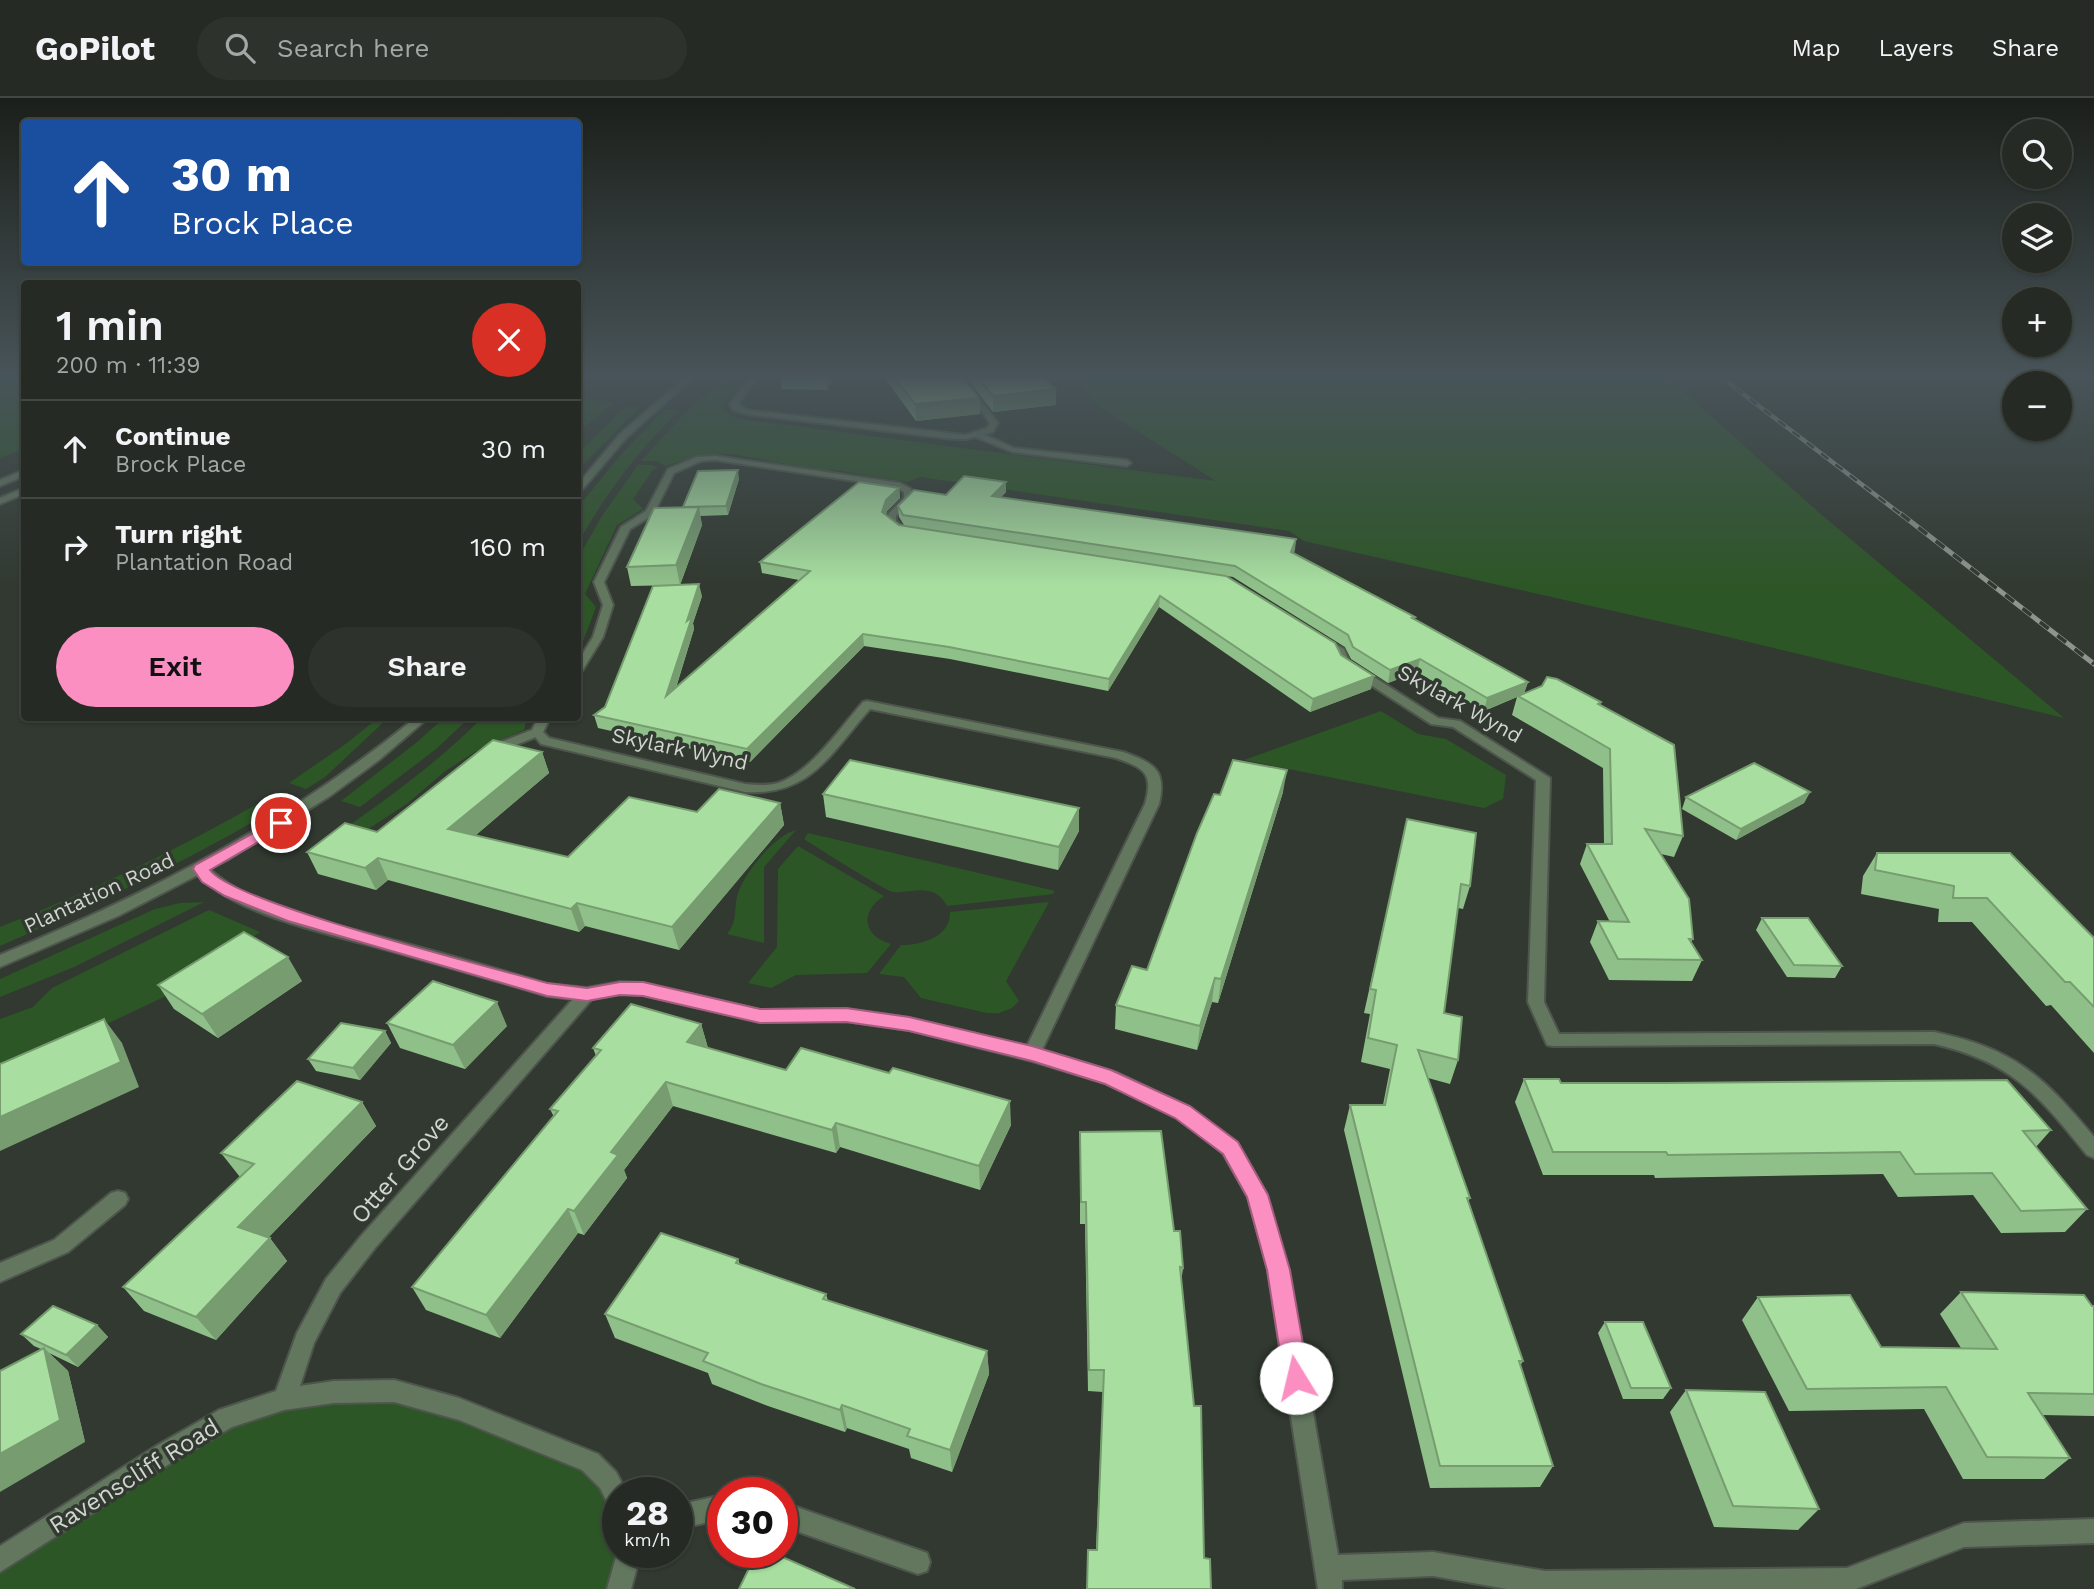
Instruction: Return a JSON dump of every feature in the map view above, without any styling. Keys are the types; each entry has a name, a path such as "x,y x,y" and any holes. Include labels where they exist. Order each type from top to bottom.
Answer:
{"street":[{"path":"581,485 614,447"},
{"path":"1004,447 1012,450 1127,463"},
{"path":"581,664 598,637 608,605 599,582 626,527 650,513 671,471 678,466 700,459 715,458 897,485 908,491 909,499 892,515 891,522 900,530 913,533"},
{"path":"0,483 21,474"},
{"path":"0,502 21,492"},
{"name":"Skylark Wynd","path":"1318,637 1340,651 1344,663 1398,698 1435,720 1456,724 1543,778 1536,1002 1553,1040 1934,1038 1968,1043 2010,1064 2043,1089 2094,1150"},
{"name":"Skylark Wynd","path":"537,732 545,741 555,744 745,788 782,786 808,772 867,705 1119,755 1139,762 1154,772 1158,785 1152,804 1032,1054"},
{"name":"Plantation Road","path":"0,961 111,913 201,869 262,835 317,799 418,721"},
{"path":"476,758 537,732 542,721"},
{"path":"201,869 208,879 231,892 294,916 547,990 587,994 620,988 643,989 760,1016 846,1015 909,1024 1032,1054 1111,1078 1183,1112 1230,1148 1257,1195 1278,1270 1329,1579 1433,1564 1545,1583 1847,1580 1964,1535 2094,1531"},
{"name":"Otter Grove","path":"284,1399 305,1339 333,1286 368,1242 587,994"},
{"path":"0,1273 61,1246 118,1199"},
{"name":"Ravenscliff Road","path":"0,1560 166,1453 227,1418 284,1399 334,1392 394,1391 459,1409 590,1462 605,1477"},
{"path":"798,1520 918,1562"},
{"path":"619,1589 625,1568"}],"green space":[{"path":"0,447 21,447 21,450 0,458"},
{"path":"585,447 601,447 581,467 581,450"},
{"path":"629,447 645,447 600,507 581,538 581,504"},
{"path":"654,447 952,447 1216,481 1162,447 1745,447 1823,516 2064,718 1724,636 1304,541 1289,531 920,477 908,482 834,470 824,471 731,454 703,455 665,466 657,461 641,461"},
{"path":"638,465 659,468 653,470 633,499 643,509 617,525 585,594 596,607 581,641 581,553 602,516"},
{"path":"1381,711 1418,734 1446,739 1506,775 1503,799 1484,808 1244,760"},
{"path":"374,721 385,721 325,777 306,789 289,783"},
{"path":"441,721 466,721 436,749 360,807 341,801"},
{"path":"479,721 526,721 524,730 481,748 444,772 408,803 347,843 328,840 389,797"},
{"path":"273,795 290,800 220,841 148,878 0,946 0,927 139,866"},
{"path":"796,830 764,867 764,943 727,934 734,919 738,893 747,875 771,846"},
{"path":"808,833 1055,891 1053,894 947,906 941,898 929,891 888,890 804,839"},
{"path":"798,846 884,896 871,909 868,923 874,935 891,944 867,973 796,975 771,988 748,983 777,947 778,869"},
{"path":"204,902 74,967 0,997 0,979 155,909 180,903"},
{"path":"1049,902 1006,981 1019,1001 1012,1008 999,1013 987,1013 921,998 904,977 879,974 901,945 926,941 946,928 950,912"},
{"path":"209,910 260,932 164,997 0,1074 0,1019 33,1007 52,988"},
{"path":"394,1391 590,1462 602,1478 602,1568 619,1568 619,1589 0,1589 0,1560 227,1418"}],"building":[{"path":"738,470 726,506 683,507 698,471"},
{"path":"964,476 1006,482 992,496 1296,539 1291,552 1415,617 1412,618 1528,682 1487,698 1420,659 1390,670 1353,647 1348,635 1235,566 903,515 898,506 914,490 946,495"},
{"path":"859,482 899,488 886,500 882,512 899,525 1226,576 1335,643 1341,655 1374,676 1313,699 1160,596 1109,679 949,647 863,634 747,749 594,715 605,707 653,586 699,584 687,621 692,617 666,696 810,571 760,562"},
{"path":"699,507 676,565 627,567 654,508"},
{"path":"1547,677 1557,679 1601,702 1598,704 1674,745 1683,836 1645,829 1689,899 1693,939 1689,939 1702,960 1618,959 1598,921 1629,922 1587,844 1612,844 1610,749 1518,696 1542,686"},
{"path":"493,740 542,752 448,829 568,857 629,797 697,812 719,789 780,803 672,927 577,903 571,909 378,858 365,868 307,852 345,823 377,832"},
{"path":"850,760 1079,808 1059,847 823,794"},
{"path":"1233,760 1287,770 1221,979 1215,978 1200,1026 1116,1005 1132,966 1147,970 1197,833 1214,794 1220,795"},
{"path":"1754,763 1810,792 1741,829 1686,797"},
{"path":"1407,819 1476,833 1470,886 1461,884 1444,1013 1462,1017 1458,1060 1418,1050 1523,1361 1519,1361 1553,1466 1440,1466 1350,1105 1385,1105 1397,1045 1368,1038 1376,990 1370,989"},
{"path":"1877,853 2010,853 2094,938 2094,1007 2070,982 2065,982 1987,898 1953,898 1954,886 1875,870"},
{"path":"1762,918 1808,918 1842,966 1794,965"},
{"path":"244,932 288,957 202,1014 158,985"},
{"path":"433,981 497,1002 453,1045 387,1023"},
{"path":"631,1004 701,1024 687,1042 786,1070 801,1048 889,1073 893,1068 1010,1101 979,1166 836,1123 832,1130 666,1082 611,1152 618,1155 574,1211 568,1209 486,1315 412,1287 558,1111 550,1109 601,1050 593,1048"},
{"path":"104,1019 121,1062 0,1117 0,1064"},
{"path":"341,1023 385,1031 353,1068 308,1059"},
{"path":"1524,1079 1559,1079 1561,1083 2007,1080 2051,1130 2023,1131 2087,1209 2021,1211 1992,1173 1915,1174 1900,1152 1668,1155 1666,1152 1553,1152"},
{"path":"297,1081 362,1102 238,1227 270,1238 196,1317 123,1287 254,1164 221,1153"},
{"path":"1161,1131 1174,1231 1180,1231 1183,1268 1180,1267 1194,1406 1201,1406 1204,1558 1210,1559 1211,1589 1087,1589 1088,1550 1097,1550 1104,1370 1089,1370 1086,1202 1081,1202 1080,1132"},
{"path":"661,1233 738,1259 736,1263 826,1294 823,1299 987,1351 950,1450 907,1436 910,1429 842,1405 840,1410 761,1384 703,1361 708,1353 605,1314"},
{"path":"1961,1292 2084,1295 2094,1306 2094,1394 2028,1393 2070,1458 1987,1457 1946,1387 1807,1389 1758,1297 1850,1295 1881,1347 1997,1349"},
{"path":"53,1306 97,1325 66,1355 21,1334"},
{"path":"1605,1322 1643,1322 1671,1388 1631,1388"},
{"path":"44,1348 60,1420 0,1454 0,1371"},
{"path":"1686,1390 1765,1392 1819,1509 1733,1506"},
{"path":"798,1564 855,1589 739,1589 749,1568 798,1568"}],"railway":[{"path":"1812,447 1903,516"},
{"path":"1901,514 2094,664"}],"route":[{"path":"281,823 201,869 208,879 231,892 294,916 547,990 587,994 620,988 643,989 718,1009 760,1016 846,1015 909,1024 1032,1054 1111,1078 1183,1112 1230,1148 1257,1195 1278,1270 1296,1378"}]}
